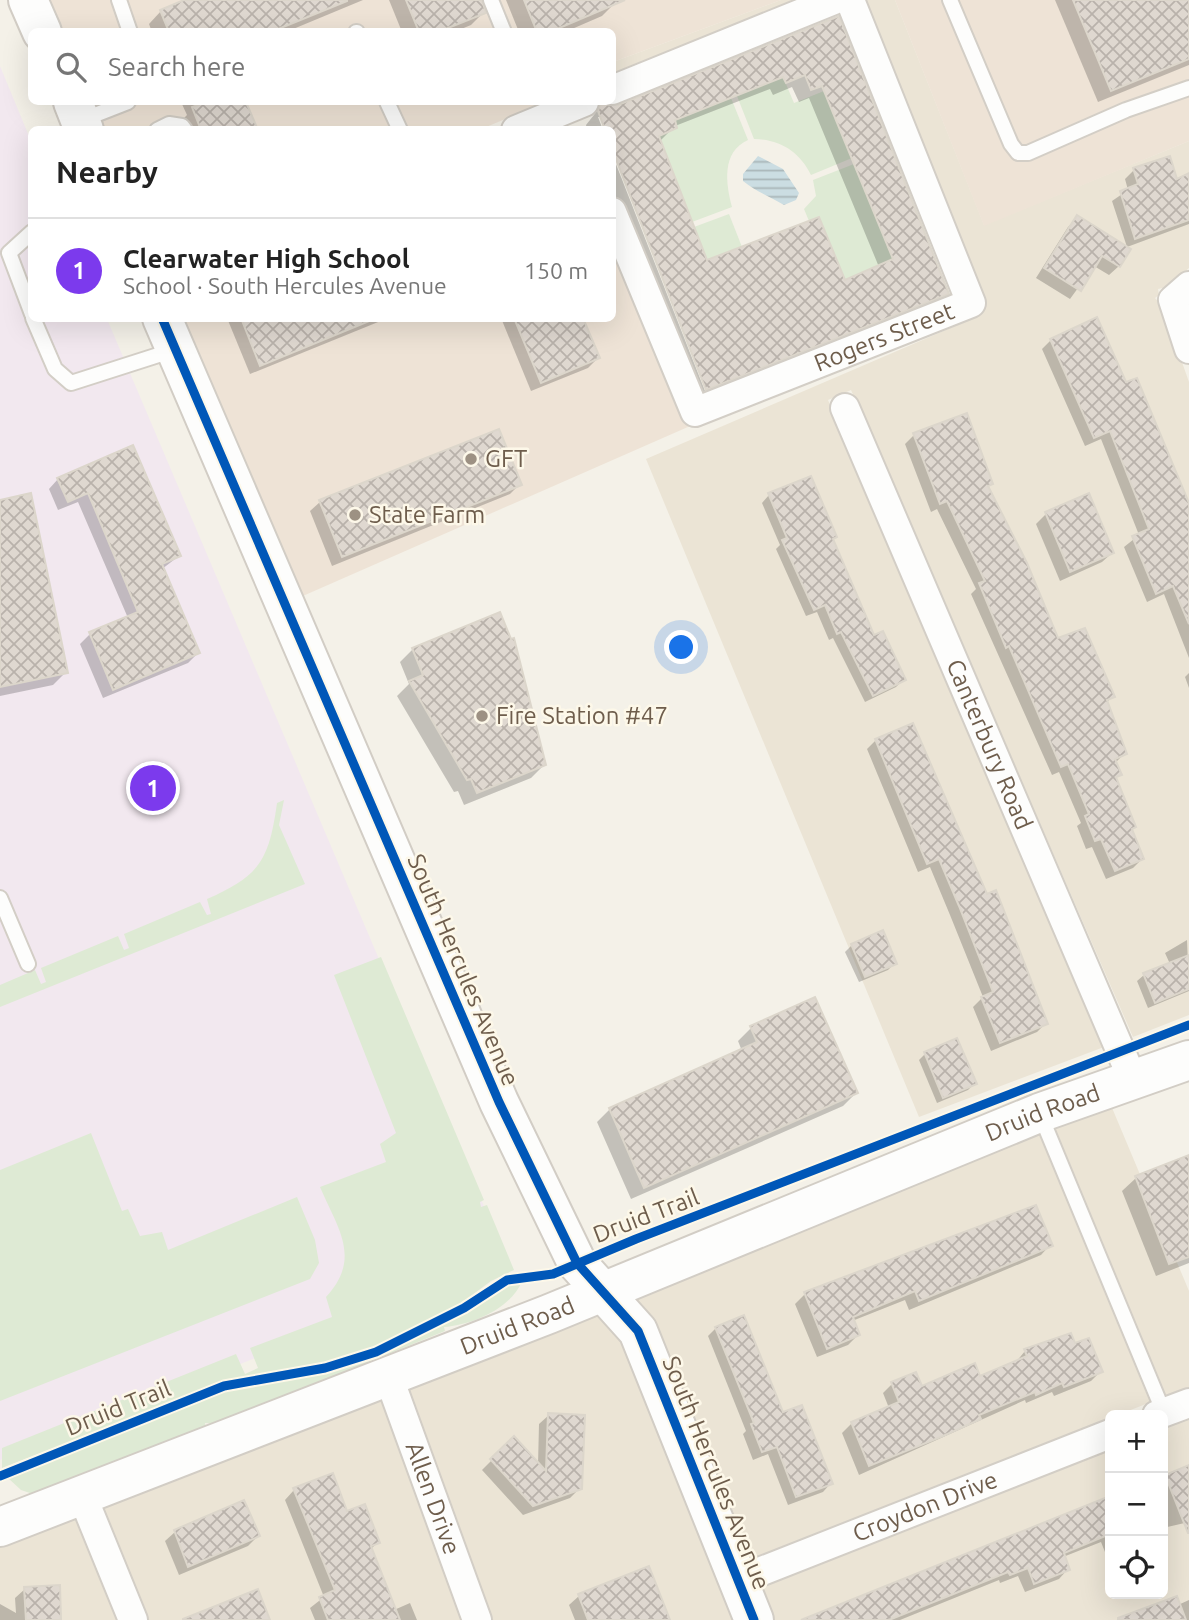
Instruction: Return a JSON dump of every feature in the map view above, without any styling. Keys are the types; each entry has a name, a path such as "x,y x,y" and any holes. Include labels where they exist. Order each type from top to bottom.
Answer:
{"street":[{"path":"28,0 40,28"},
{"path":"616,88 834,0"},
{"name":"Rogers Street","path":"616,222 695,412 971,303 850,0"},
{"path":"530,126 577,113"},
{"path":"1181,293 1189,349"},
{"name":"South Hercules Avenue","path":"169,334 499,1102 577,1263 638,1331 754,1620"},
{"name":"Canterbury Road","path":"845,408 1133,1080"},
{"name":"Druid Road","path":"0,1527 389,1378 1039,1113 1189,1060"},
{"name":"Allen Drive","path":"389,1378 477,1620"},
{"name":"Croydon Drive","path":"739,1580 1105,1436"},
{"path":"82,1494 133,1620"}],"lane":[{"path":"119,0 129,28"},
{"path":"491,0 502,28"},
{"path":"950,0 1011,144 1018,153 1028,153 1126,110 1189,88"},
{"path":"79,117 118,105"},
{"path":"394,105 399,126"},
{"path":"165,126 183,126"},
{"path":"28,236 9,253 28,305"},
{"path":"35,322 55,369 71,383 169,334"},
{"path":"0,898 28,964"},
{"path":"1039,1113 1170,1410"}],"shaded area":[{"path":"42,0 781,0 616,61 616,28 55,28"},
{"path":"781,0 796,0 616,73 616,61"},
{"path":"864,0 895,0 984,225 1189,141 1189,268 1167,287 1158,289 1159,295 1155,298 1162,306 1189,382 1189,1015 1133,1037 851,390 828,400 1104,1047 919,1117 646,459 976,317 983,298"},
{"path":"895,0 1189,0 1189,141 984,226"},
{"path":"0,66 28,134 28,322 108,322 506,1258 0,1460"},
{"path":"88,105 539,105 489,126 97,126"},
{"path":"758,156 783,169 799,193 796,200 784,205 743,181 743,174"},
{"path":"616,251 697,423 296,599 178,322 616,322"},
{"path":"1110,1103 1189,1291 1189,1387 1131,1410 1105,1410 1105,1420 745,1562 626,1298"},
{"path":"601,1308 627,1338 740,1620 490,1620 406,1386"},
{"path":"383,1396 464,1620 147,1620 99,1503"},
{"path":"1189,1418 1189,1620 767,1620 756,1589 1105,1451 1105,1599 1168,1599 1168,1426"},
{"path":"75,1512 119,1620 0,1620 0,1543"}],"green space":[{"path":"783,77 794,103 824,91 852,158 811,175 801,160 788,148 772,141 754,139 737,96"},
{"path":"731,98 748,140 739,145 729,160 727,179 732,207 692,222 659,136 677,128 675,120"},
{"path":"854,164 893,259 874,267 876,276 846,287 819,217 809,221 804,209 816,196 813,180"},
{"path":"729,214 742,247 731,324 694,227"},
{"path":"284,800 279,825 305,884 0,1007 0,985 35,970 41,984 46,982 41,968 118,936 124,950 129,948 124,934 200,902 207,915 211,914 207,899 239,882 259,864 270,839 277,803"},
{"path":"381,957 484,1200 480,1202 481,1207 487,1205 514,1270 491,1281 460,1304 380,1345 324,1363 228,1380 2,1468 2,1448 236,1354 245,1374 258,1368 250,1348 332,1317 326,1297 337,1283 345,1256 339,1230 320,1187 386,1162 380,1144 396,1133 334,975"},
{"path":"91,1133 122,1211 128,1209 140,1236 162,1232 168,1250 297,1197 315,1240 319,1263 310,1279 0,1401 0,1170"},
{"path":"519,1279 522,1281 517,1291 489,1314 466,1323 444,1327 445,1331 216,1424 205,1423 206,1428 33,1494 21,1490 8,1478 227,1391 326,1373 377,1357 473,1309 490,1294"}],"building":[{"path":"184,0 347,0 281,28 167,28 160,10"},
{"path":"406,0 482,0 486,13 448,28 417,28"},
{"path":"524,0 625,0 559,28 535,28"},
{"path":"1073,0 1189,0 1189,59 1111,91"},
{"path":"839,16 949,294 706,390 616,159 616,126 604,126 598,111 600,105 616,105","holes":["805,75 811,90 822,86 893,259 845,280 819,217 707,260 659,136 677,128 675,120 783,77 786,83"]},
{"path":"247,105 256,126 199,126 192,107"},
{"path":"1170,156 1177,179 1189,173 1189,220 1135,239 1120,191 1138,184 1133,168"},
{"path":"1077,215 1131,249 1120,267 1102,256 1081,291 1044,268"},
{"path":"1097,317 1126,382 1137,378 1189,503 1189,624 1173,586 1156,594 1132,536 1149,529 1110,431 1094,438 1050,339"},
{"path":"243,322 367,322 260,366"},
{"path":"516,322 585,322 600,358 541,383"},
{"path":"967,413 993,484 988,486 1027,563 1058,638 1085,628 1115,697 1107,700 1127,754 1115,759 1122,775 1116,777 1136,827 1132,829 1144,859 1115,871 1101,839 1095,841 1085,816 1089,814 1068,764 1061,767 979,583 985,581 947,501 940,504 913,433"},
{"path":"499,429 522,485 342,557 319,500"},
{"path":"133,445 181,556 162,564 200,653 113,690 89,632 138,612 88,493 68,502 57,478"},
{"path":"811,476 837,537 833,539 874,635 883,631 906,680 873,696 841,632 837,634 825,605 814,610 782,540 787,538 768,493"},
{"path":"31,493 68,673 0,687 0,500"},
{"path":"1089,493 1114,553 1070,572 1045,512"},
{"name":"Fire Station #47","path":"500,612 511,639 514,638 546,765 477,793 471,779 467,780 409,681 423,675 412,648"},
{"path":"913,723 987,894 996,890 1048,1024 1000,1043 981,997 993,992 959,906 939,859 927,864 875,739"},
{"path":"883,930 897,964 865,977 851,944"},
{"path":"1189,955 1189,989 1155,1003 1143,973"},
{"path":"815,997 858,1093 644,1188 609,1108 757,1042 750,1026"},
{"path":"957,1038 977,1084 943,1098 924,1052"},
{"path":"1189,1155 1189,1257 1169,1264 1135,1176"},
{"path":"1036,1205 1053,1246 919,1301 915,1291 853,1317 860,1335 827,1349 804,1292"},
{"path":"744,1315 783,1412 802,1405 833,1484 796,1497 777,1447 762,1452 751,1424 754,1423 715,1327"},
{"path":"1071,1333 1075,1343 1089,1338 1103,1372 1064,1387 1062,1383 1036,1395 1035,1392 979,1415 981,1419 943,1436 869,1466 851,1422 899,1402 891,1382 916,1372 922,1386 975,1363 980,1376 1027,1356 1024,1349"},
{"path":"548,1413 585,1415 582,1489 533,1506 490,1459 514,1436 546,1471"},
{"path":"1189,1465 1189,1533 1168,1483 1168,1474"},
{"path":"333,1473 347,1511 365,1504 380,1543 371,1546 400,1620 328,1620 319,1597 335,1590 293,1488"},
{"path":"1105,1498 1105,1536 1064,1553 1070,1570 1034,1584 1028,1568 1010,1575 1008,1572 889,1620 801,1620"},
{"path":"244,1500 260,1536 188,1567 174,1530"},
{"path":"649,1566 670,1620 588,1620 578,1594"},
{"path":"60,1585 61,1620 26,1620 24,1587"},
{"path":"258,1589 270,1620 183,1620 183,1619"},
{"path":"1177,1596 1186,1620 1118,1620 1118,1618"}],"cycle path":[{"path":"164,322 499,1102 577,1263 638,1331 754,1620"},
{"name":"Druid Trail","path":"0,1476 224,1386 325,1368 376,1352 464,1308 507,1280 553,1274 636,1239 1189,1025"}],"place":[{"name":"GFT","path":"471,459"},
{"name":"State Farm","path":"355,515"},
{"name":"Fire Station #47","path":"482,716"},
{"name":"Clearwater High School","path":"153,788"}]}
